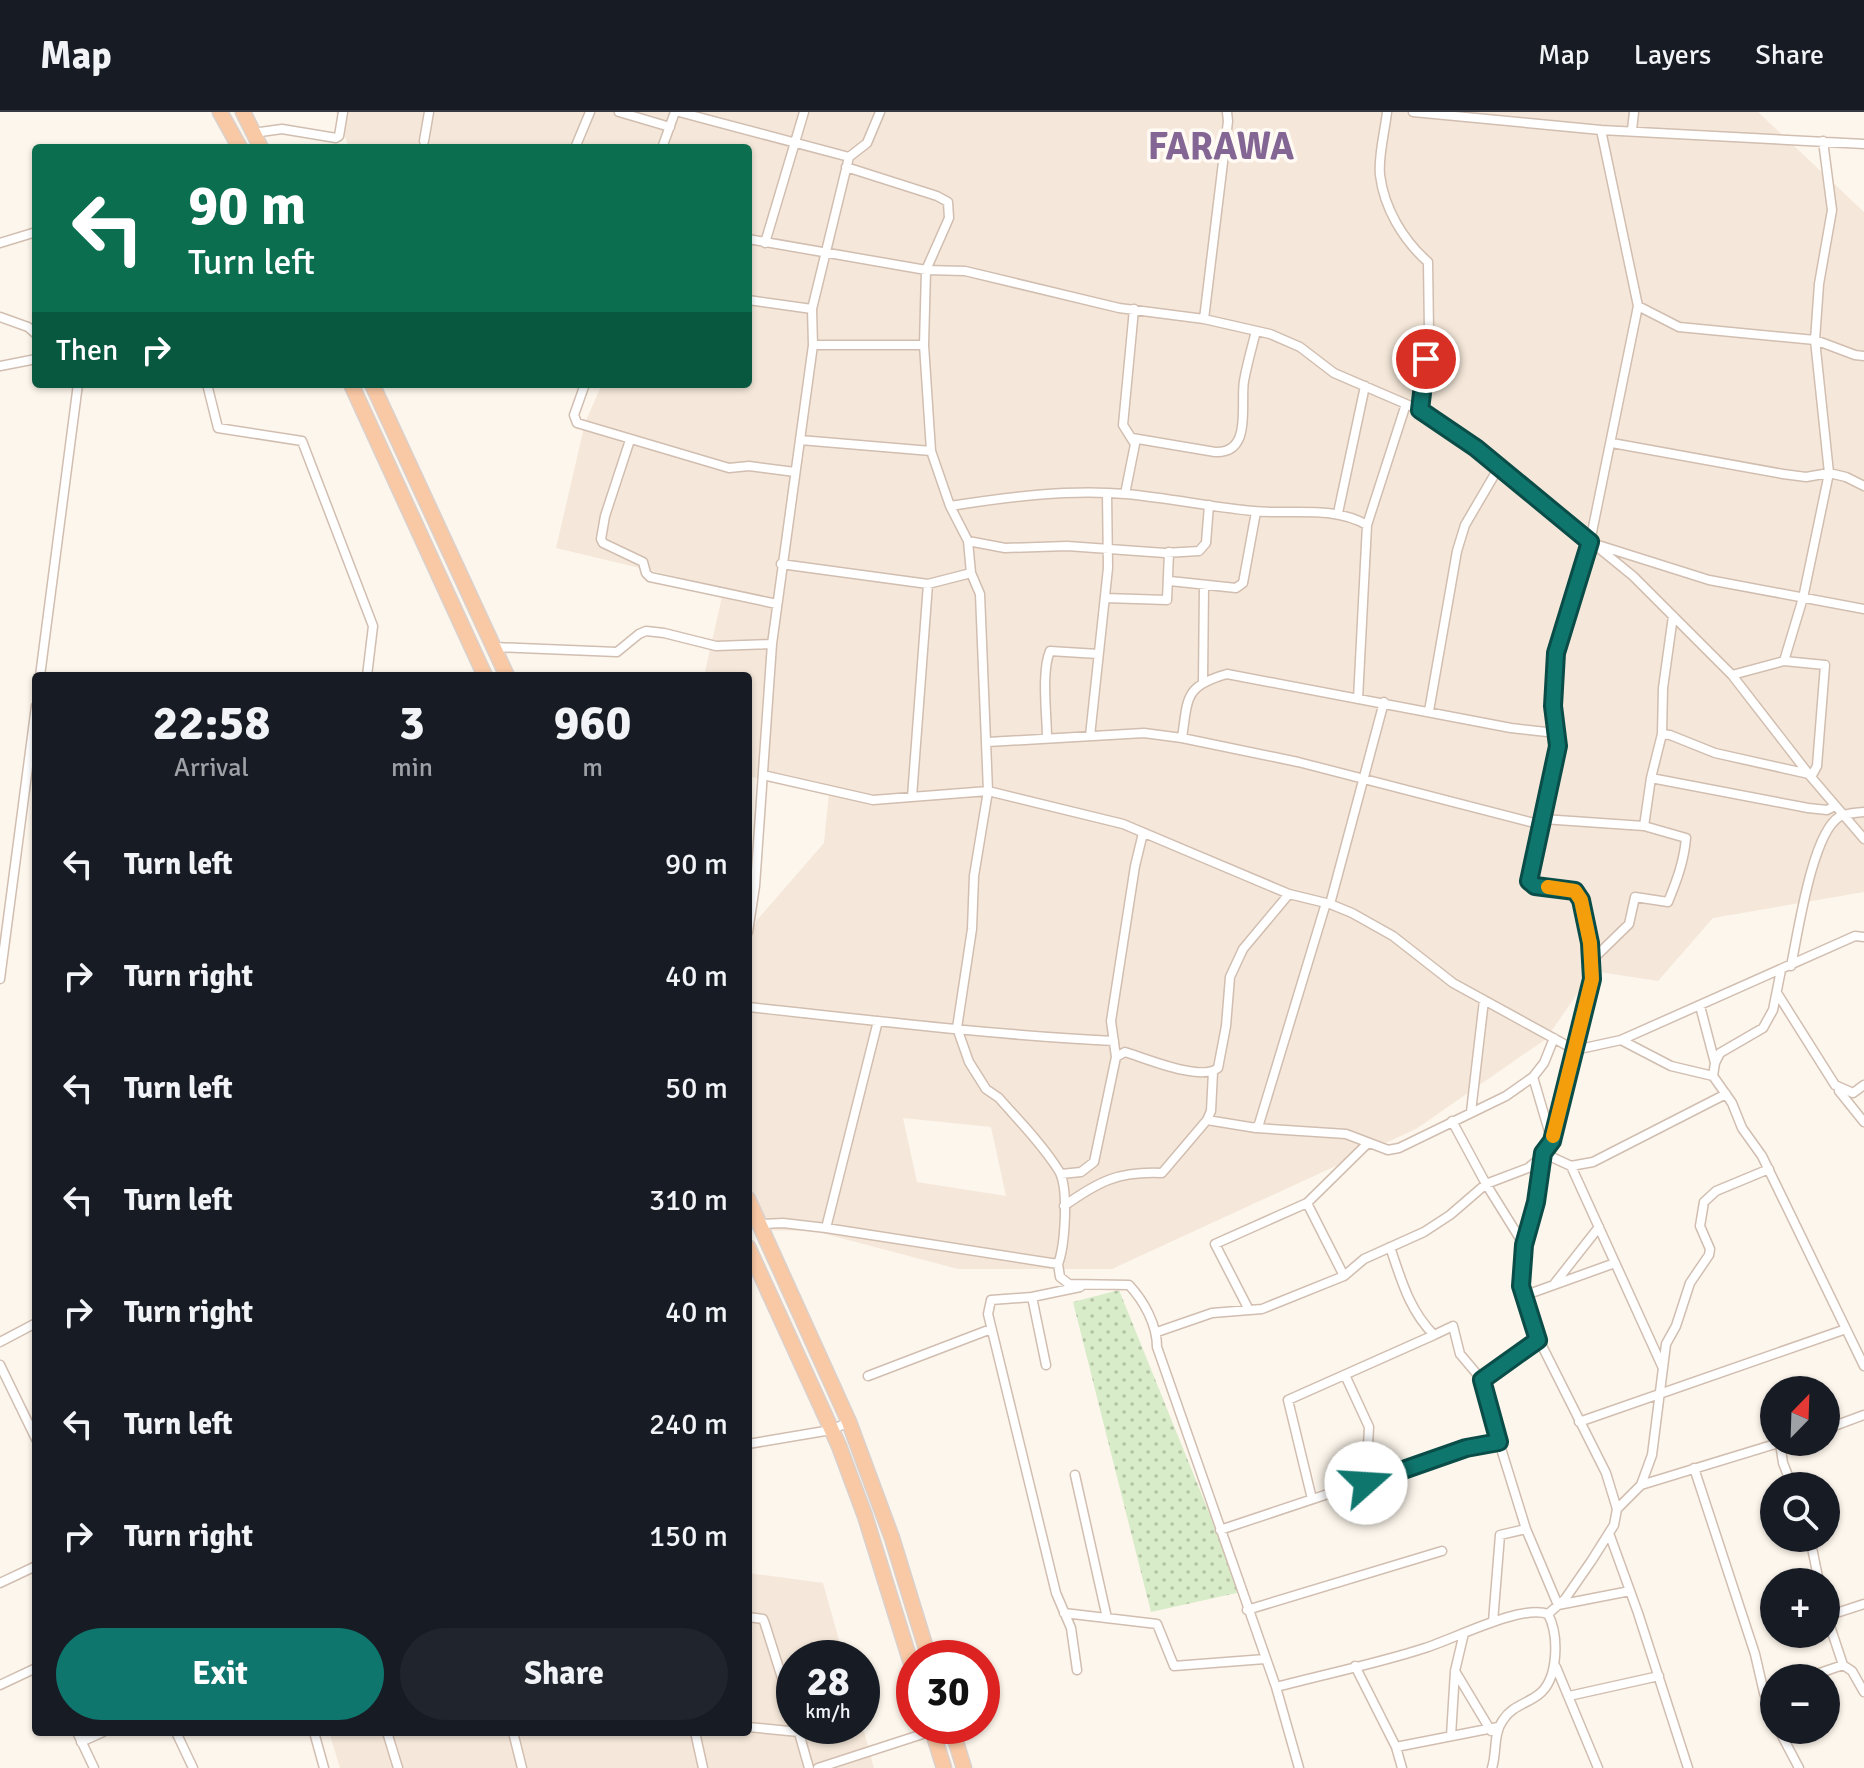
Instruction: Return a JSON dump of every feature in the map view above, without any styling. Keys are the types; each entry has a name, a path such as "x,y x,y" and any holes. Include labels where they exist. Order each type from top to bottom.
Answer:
{"highway":[{"path":"220,112 238,144"},
{"path":"243,112 259,144"},
{"path":"353,388 483,672"},
{"path":"374,388 505,672"},
{"path":"752,1207 849,1422 892,1538 923,1640"},
{"path":"752,1256 831,1430 865,1516 904,1640"},
{"path":"936,1744 944,1768"},
{"path":"957,1744 964,1768"}],"street":[{"path":"253,133 282,129 336,138 343,112"},
{"path":"424,141 429,112"},
{"path":"577,144 590,112"},
{"path":"619,112 670,127"},
{"path":"664,144 677,112 849,157"},
{"path":"765,243 804,112"},
{"path":"752,906 772,644 813,345 812,309 849,157 872,135 880,112"},
{"path":"1204,319 1227,112"},
{"path":"1387,112 1380,173 1389,208 1411,247 1428,262 1429,333 1420,410"},
{"path":"1413,112 1601,130 1864,144"},
{"path":"1632,130 1634,112"},
{"path":"1157,1332 1212,1313 1262,1309 1344,1276 1364,1259 1424,1232 1450,1215 1486,1184 1528,1168 1552,1141 1592,979 1591,961 1581,900 1575,891 1535,886 1529,881 1558,746 1553,706 1556,653 1590,542 1638,306 1601,130"},
{"path":"1784,661 1803,598 1829,473 1815,340 1819,284 1832,210 1823,141"},
{"path":"846,167 948,202 949,218 926,270 924,345 931,451 950,506 968,541 971,573 980,594 988,742 988,791 974,876 972,929 957,1028 969,1062 986,1089 999,1098 1061,1174 1064,1206 1062,1255 1058,1264 1060,1277 1069,1284 1129,1285 1136,1292 1157,1332 1157,1347 1276,1687 1299,1768"},
{"path":"0,243 32,233"},
{"path":"752,240 926,270 965,271 1134,309 1204,319 1256,331 1300,347 1334,373 1420,410 1476,448 1633,576 1732,675 1864,839"},
{"path":"752,301 812,309"},
{"path":"1638,306 1679,327 1815,340 1864,356"},
{"path":"1125,494 1135,444 1123,425 1134,309"},
{"path":"0,317 32,330"},
{"path":"1132,438 1215,452 1228,452 1235,447 1244,425 1244,384 1256,331"},
{"path":"813,345 924,345"},
{"path":"0,366 32,360"},
{"path":"1338,513 1365,386"},
{"path":"41,672 77,388"},
{"path":"208,388 218,428 302,441 373,626 367,672"},
{"path":"584,388 574,415 577,423 729,468 749,466 795,472"},
{"path":"1358,699 1367,525 1406,404"},
{"path":"630,440 605,516 603,543 643,562 650,577 777,604"},
{"path":"800,440 931,451"},
{"path":"1612,443 1783,474 1806,477 1829,473 1864,486"},
{"path":"1429,711 1457,551 1465,525 1499,467"},
{"path":"950,506 1009,496 1107,493 1256,512 1338,513 1367,525"},
{"path":"1090,736 1108,568 1107,493"},
{"path":"968,541 1005,548 1067,546 1199,551 1206,543 1209,505"},
{"path":"1170,581 1236,588 1243,583 1256,512"},
{"path":"1590,542 1709,580 1864,609"},
{"path":"1105,598 1167,600 1169,552"},
{"path":"781,564 928,584 971,573"},
{"path":"912,797 928,584"},
{"path":"1203,681 1204,585"},
{"path":"1644,826 1662,734 1663,688 1673,616"},
{"path":"493,647 617,652 646,631 716,646 772,644"},
{"path":"1047,738 1046,683 1050,651 1098,654"},
{"path":"1732,675 1784,661 1825,665 1817,766 1810,775"},
{"path":"1182,738 1188,697 1203,681 1227,674 1511,728 1556,733"},
{"path":"1256,1128 1271,1089 1328,903 1384,702"},
{"path":"988,742 1144,733 1182,738 1298,762 1542,822 1644,826 1686,838 1684,860 1668,902 1635,897 1629,924 1591,961"},
{"path":"1662,734 1715,753 1810,775"},
{"path":"0,979 32,736"},
{"path":"763,775 873,800 988,791 1123,824 1289,894 1328,903 1352,913 1393,936 1453,983 1575,1050 1621,1040 1855,936 1864,937"},
{"path":"1651,778 1808,808 1827,810 1835,806"},
{"path":"1791,966 1811,871 1824,837 1842,814 1864,812"},
{"path":"1061,1174 1081,1172 1094,1162 1116,1057 1111,1021 1143,833"},
{"path":"1116,1057 1125,1052 1172,1067 1213,1072 1218,1068 1230,977 1243,949 1289,894"},
{"path":"1713,1076 1720,1053 1763,1028 1773,1010 1781,970"},
{"path":"1776,993 1835,1085 1864,1122"},
{"path":"1471,1112 1484,1000"},
{"path":"1700,1006 1715,1063"},
{"path":"752,1007 1049,1038 1114,1041"},
{"path":"826,1228 878,1021"},
{"path":"1207,1120 1256,1128 1346,1134 1388,1150 1399,1148 1506,1096 1533,1077 1544,1063 1554,1038"},
{"path":"1621,1040 1671,1066 1713,1076 1769,1169 1864,1366"},
{"path":"1064,1206 1087,1190 1122,1174 1162,1173 1207,1120 1211,1111 1213,1072"},
{"path":"1533,1077 1552,1141"},
{"path":"1835,1085 1853,1093 1864,1085"},
{"path":"1543,1153 1571,1166 1593,1162 1726,1094"},
{"path":"1452,1121 1524,1245"},
{"path":"1249,1310 1215,1244 1307,1203 1367,1144"},
{"path":"1543,1153 1536,1202 1524,1245 1523,1296 1538,1340 1606,1473 1617,1509"},
{"path":"1571,1166 1663,1368"},
{"path":"1548,1614 1576,1584 1609,1533 1617,1509 1641,1485 1652,1455 1666,1344 1676,1326 1690,1283 1709,1255 1710,1249 1700,1226 1704,1202 1716,1191 1769,1169"},
{"path":"1307,1203 1344,1276"},
{"path":"760,1224 826,1228 1058,1264"},
{"path":"1554,1285 1599,1227"},
{"path":"1390,1247 1411,1305 1434,1335"},
{"path":"1523,1296 1615,1263"},
{"path":"1077,1670 1071,1628 1056,1593 988,1314 991,1300 1032,1297 1089,1285"},
{"path":"1032,1297 1046,1365"},
{"path":"0,1342 32,1325"},
{"path":"1312,1499 1288,1400 1453,1326 1460,1354 1482,1380 1526,1529 1558,1605"},
{"path":"868,1376 991,1329"},
{"path":"1579,1422 1846,1329"},
{"path":"1482,1380 1538,1340"},
{"path":"0,1365 32,1431"},
{"path":"1345,1375 1369,1427 1366,1483"},
{"path":"1840,1425 1864,1418"},
{"path":"752,1443 831,1430 849,1422"},
{"path":"1220,1530 1466,1448 1499,1442"},
{"path":"1641,1485 1760,1448"},
{"path":"1694,1468 1760,1676"},
{"path":"1075,1475 1107,1618"},
{"path":"1493,1622 1500,1535 1526,1529"},
{"path":"1609,1533 1688,1768"},
{"path":"1247,1610 1442,1551"},
{"path":"1,1579 32,1567"},
{"path":"1558,1605 1630,1591"},
{"path":"1840,1611 1864,1604"},
{"path":"1276,1687 1425,1648 1493,1622 1539,1611 1548,1614"},
{"path":"1064,1613 1157,1624 1174,1666 1265,1659"},
{"path":"1548,1614 1554,1637 1556,1667 1598,1768"},
{"path":"752,1618 763,1619 776,1659"},
{"path":"1451,1736 1455,1671 1464,1633"},
{"path":"1837,1648 1843,1665 1852,1671 1864,1692"},
{"path":"1355,1666 1396,1747 1402,1768"},
{"path":"1396,1747 1494,1728 1514,1708 1542,1692 1556,1667"},
{"path":"0,1685 32,1670"},
{"path":"1455,1671 1494,1728 1496,1755 1492,1768"},
{"path":"1569,1696 1659,1676"},
{"path":"752,1727 776,1728"},
{"path":"79,1736 94,1768"},
{"path":"81,1742 94,1736"},
{"path":"178,1736 193,1768"},
{"path":"315,1736 324,1768"},
{"path":"388,1736 398,1768"},
{"path":"514,1736 522,1768"},
{"path":"696,1736 703,1768"},
{"path":"818,1768 896,1740"},
{"path":"802,1744 809,1768"},
{"path":"1786,1744 1799,1768"}],"shaded area":[{"path":"336,112 1758,112 1864,212 1864,892 1713,918 1658,981 1593,971 1546,1039 1416,1129 1112,1269 958,1269 814,1231 752,1230 752,932 757,920 824,843 829,792 752,777 752,672 705,672 724,588 556,548 585,423 600,388 752,388 752,144 348,144","holes":["903,1118 991,1127 1006,1196 917,1182"]},
{"path":"752,1574 823,1583 839,1640 776,1640 776,1744 867,1744 874,1768 340,1768 330,1736 752,1736"}],"green space":[{"path":"1119,1290 1241,1592 1151,1612 1073,1302"}],"slow traffic":[{"path":"1548,887 1575,891 1581,900 1590,943 1592,979 1553,1136"}],"district":[{"name":"FARAWA","path":"1221,146"}],"route":[{"path":"1366,1483 1466,1448 1499,1442 1482,1380 1538,1340 1521,1286 1524,1245 1536,1202 1543,1153 1552,1141 1592,979 1590,943 1581,900 1575,891 1535,886 1529,881 1558,746 1553,706 1556,653 1590,542 1476,448 1420,410 1426,359"}]}
